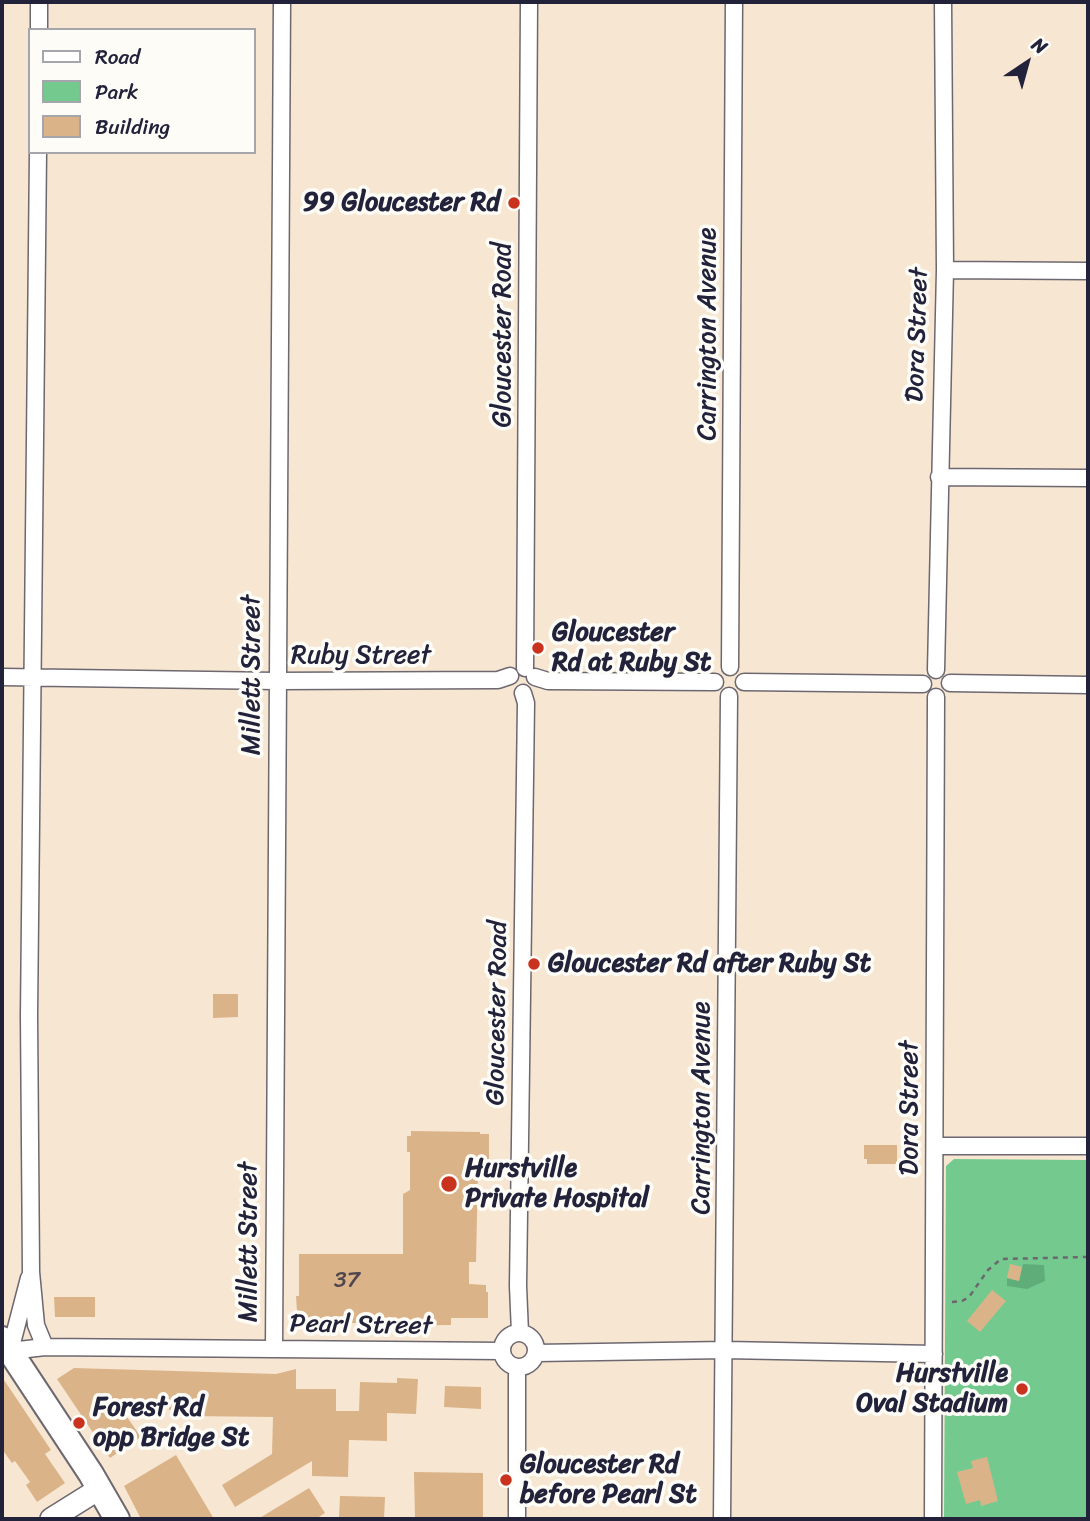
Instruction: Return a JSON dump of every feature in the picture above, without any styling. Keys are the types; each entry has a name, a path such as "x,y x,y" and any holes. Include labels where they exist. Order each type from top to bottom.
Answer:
{"main road":[{"path":"6,1345 117,1519"}],"street":[{"path":"38,28 39,2"},
{"name":"Millett Street","path":"274,1349 282,2"},
{"name":"Gloucester Road","path":"529,2 530,672"},
{"name":"Carrington Avenue","path":"730,667 734,2"},
{"name":"Dora Street","path":"936,670 945,270 943,2"},
{"path":"38,154 29,1015 31,1272 36,1325 45,1348"},
{"path":"945,270 1088,271"},
{"path":"939,477 1088,478"},
{"path":"730,667 742,675 744,682 738,693 729,696 719,692 715,682 719,671 730,667"},
{"path":"530,672 533,688 523,693 513,688 510,676 514,670 530,672 552,681 715,682"},
{"path":"936,670 947,675 950,683 946,692 936,696 927,692 923,684 926,675 936,670"},
{"name":"Ruby Street","path":"2,677 276,681 498,680 510,676"},
{"path":"744,682 923,684"},
{"path":"950,683 1088,685"},
{"name":"Gloucester Road","path":"520,1333 526,717 523,693"},
{"name":"Carrington Avenue","path":"722,1519 729,696"},
{"name":"Dora Street","path":"933,1519 936,696"},
{"path":"935,1146 1088,1146"},
{"path":"6,1345 31,1272"},
{"path":"520,1333 530,1338 536,1347 536,1353 528,1365 517,1367 509,1364 502,1351 510,1336 520,1333"},
{"name":"Pearl Street","path":"6,1345 45,1348 502,1351"},
{"path":"536,1353 724,1350 934,1354"},
{"path":"517,1367 517,1519"},
{"path":"51,1519 99,1489"}],"path":[{"path":"951,1302 969,1297 988,1270 1001,1259 1088,1257"}],"green space":[{"name":"Hurstville Oval Stadium","path":"954,1159 1088,1160 1088,1519 944,1519 946,1166"},
{"path":"1023,1264 1044,1265 1045,1281 1027,1289 1007,1286 1007,1278 1019,1281"}],"building":[{"path":"213,994 238,994 238,1017 213,1018"},
{"name":"Hurstville Private Hospital","path":"411,1131 489,1134 489,1171 478,1171 476,1262 469,1262 469,1284 486,1285 488,1318 451,1318 451,1325 360,1326 360,1323 336,1323 336,1326 298,1326 296,1296 299,1296 299,1254 403,1254 403,1194 410,1190 410,1152 407,1152 407,1136 411,1136"},
{"path":"864,1145 897,1145 897,1164 867,1164 867,1159 864,1159"},
{"path":"1010,1264 1022,1267 1019,1281 1007,1278"},
{"path":"992,1290 1006,1301 980,1332 967,1321"},
{"path":"54,1297 95,1297 95,1317 55,1317"},
{"path":"74,1368 276,1374 296,1369 296,1389 336,1389 336,1411 359,1411 360,1382 397,1383 397,1378 418,1379 416,1414 387,1413 387,1441 349,1440 348,1477 312,1476 312,1461 235,1507 222,1485 272,1454 273,1417 189,1416 189,1411 169,1410 169,1407 120,1407 141,1437 110,1458 57,1379"},
{"path":"2,1377 51,1450 45,1454 65,1483 37,1502 26,1485 30,1482 15,1461 12,1463 2,1449"},
{"path":"445,1386 481,1387 481,1409 444,1407"},
{"path":"176,1455 214,1519 141,1519 124,1486"},
{"path":"987,1457 998,1501 981,1506 980,1500 966,1504 957,1472 973,1468 971,1461"},
{"path":"414,1472 483,1473 483,1519 415,1519"},
{"path":"309,1488 325,1513 316,1519 258,1519"},
{"path":"340,1496 385,1497 384,1519 339,1519"}],"place":[{"name":"99 Gloucester Rd","path":"514,203"},
{"name":"Gloucester Rd at Ruby St","path":"538,648"},
{"name":"Gloucester Rd after Ruby St","path":"534,964"},
{"name":"Hurstville Private Hospital","path":"449,1184"},
{"name":"Hurstville Oval Stadium","path":"1022,1389"},
{"name":"Forest Rd opp Bridge St","path":"79,1423"},
{"name":"Gloucester Rd before Pearl St","path":"506,1480"}]}
